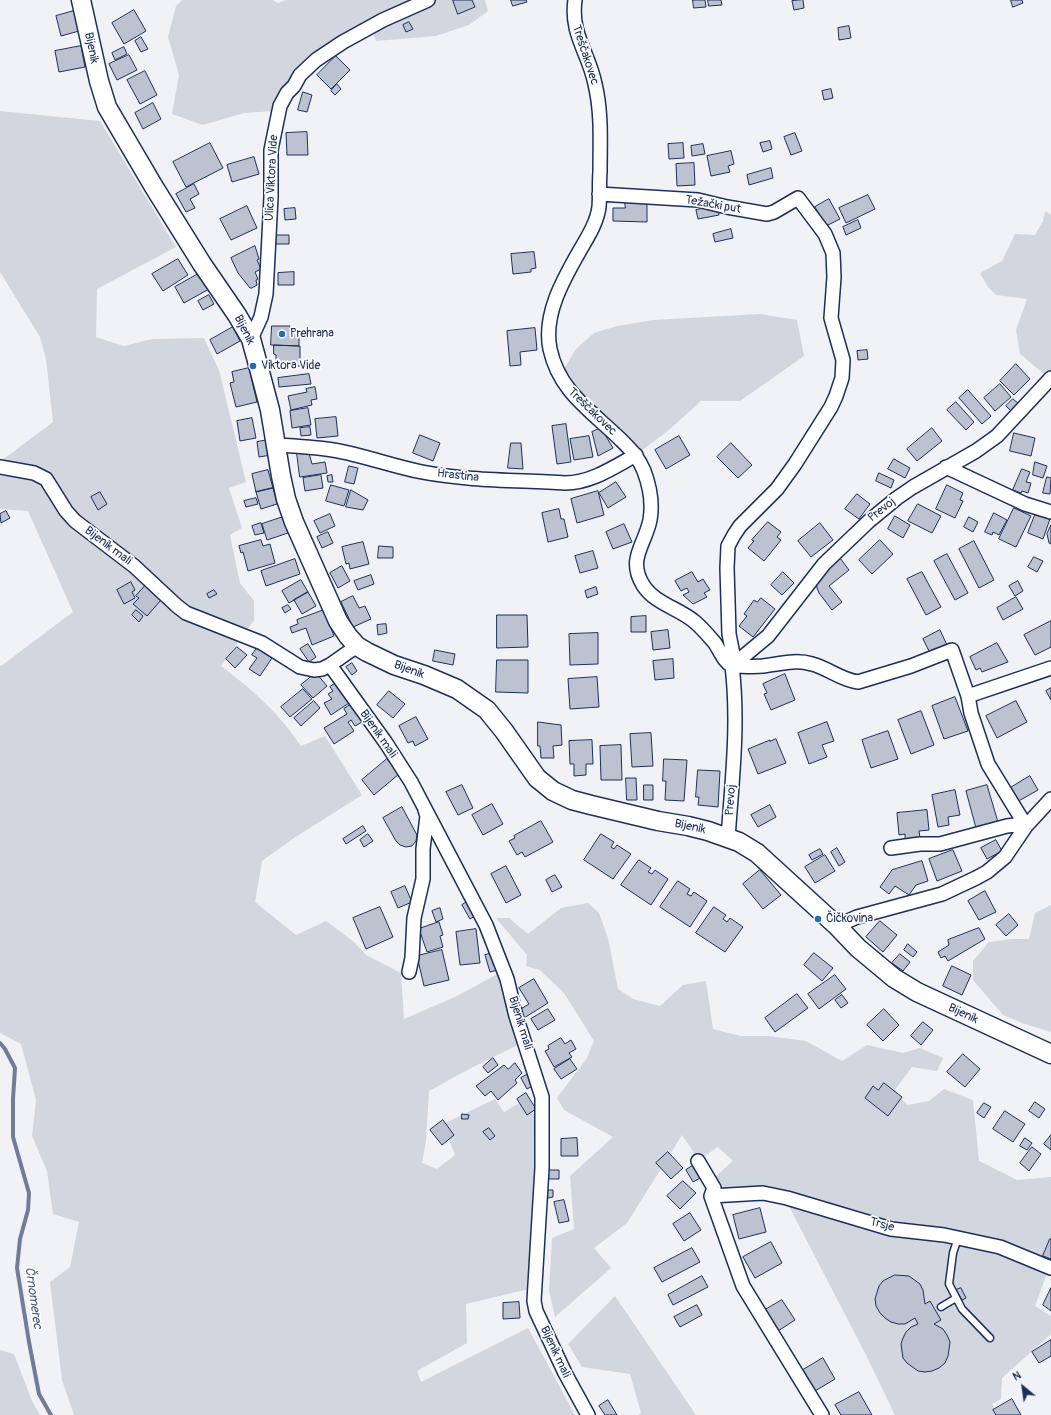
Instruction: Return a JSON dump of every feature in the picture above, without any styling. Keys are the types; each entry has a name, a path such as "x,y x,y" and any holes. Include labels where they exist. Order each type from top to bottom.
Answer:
{"main road":[{"name":"Bijenik","path":"81,0 99,81 107,107 154,187 251,339 264,388 286,499 294,522 338,621 357,646 394,665 424,675 457,689 479,704 496,720 537,778 553,791 572,800 591,805 658,822 688,826 708,831 747,846 757,853 883,970 917,992 1051,1054"}],"street":[{"name":"Ulica Viktora Vide","path":"251,339 261,317 266,294 271,197 271,150 278,112 283,99 307,67 328,52 383,20 428,0"},
{"name":"Treščakovec","path":"575,0 574,19 576,31 592,72 598,96 600,146 599,209 595,221 563,282 554,305 550,329 550,348 554,363 563,382 574,396 636,454 644,472 652,502 649,521 635,562 640,578 648,592 654,597 688,616 714,643 726,663 732,666"},
{"name":"Težački put","path":"600,194 698,200 727,208 766,214 774,212 798,198 825,234 833,254 834,277 831,318 843,360 842,378 831,407 795,464 777,489 740,526 728,546 727,568 729,634 733,654 732,666"},
{"name":"Prevoj","path":"728,838 735,735 732,666 768,636 824,564 854,534 897,498 928,477 976,451 997,436 1051,378"},
{"name":"Hrastina","path":"276,445 334,450 415,470 453,476 504,481 565,483 574,483 590,478 636,454"},
{"name":"Bijenik mali","path":"0,467 34,473 46,479 59,497 66,511 75,520 134,566 186,613 262,643 300,667 314,670 322,669 330,665 357,646"},
{"path":"946,467 1025,504 1051,512"},
{"path":"732,666 761,666 803,662 813,664 849,681 858,682 911,666 952,650 968,696 971,713 988,764 1026,826"},
{"name":"Bijenik mali","path":"330,665 386,743 411,782 477,908 491,937 507,979 516,1016 542,1097 542,1168 534,1301 536,1311 551,1345 588,1415"},
{"path":"968,696 1051,668"},
{"path":"837,926 852,919 942,894 987,872 1005,857 1026,826 1051,799"},
{"path":"409,972 412,958 414,918 422,879 423,849 427,816 425,807"},
{"path":"891,848 920,844 940,844 1007,826 1026,826"},
{"path":"698,1161 714,1188 711,1196 743,1286 822,1415"},
{"name":"Trsje","path":"711,1196 763,1193 787,1198 891,1229 958,1238 1000,1247 1051,1268"}],"lane":[{"path":"958,1238 953,1253 949,1284 962,1309 990,1338"},
{"path":"940,1306 956,1298"}],"shaded area":[{"path":"182,0 273,0 278,3 286,0 485,0 488,11 469,25 436,36 376,41 368,22 317,52 274,111 244,113 203,125 172,114 179,75 168,37 176,6"},
{"path":"0,111 100,121 176,247 97,289 96,337 124,346 152,339 204,338 219,370 246,482 229,488 242,528 230,535 240,583 254,601 254,620 221,666 244,684 274,712 301,746 325,736 362,795 294,838 262,861 255,902 296,935 326,921 354,942 366,955 401,973 404,1019 455,997 503,971 522,1043 429,1091 426,1141 422,1163 437,1169 455,1155 443,1124 495,1099 504,1112 521,1102 534,1114 533,1288 466,1304 467,1343 417,1371 421,1382 528,1328 575,1415 74,1415 62,1380 50,1282 70,1267 79,1222 53,1214 47,1171 32,1136 36,1100 21,1044 0,1033 0,665 1,666 73,612 28,511 0,509 1,461 53,422 46,359 40,337 0,272"},
{"path":"1045,211 1051,215 1051,372 1046,376 1020,354 1016,330 1027,299 996,295 988,287 980,273 1002,261 1015,234 1035,235 1043,221"},
{"path":"760,314 797,320 804,356 740,401 701,401 670,429 640,452 569,384 564,369 576,349 594,333 617,326 653,320"},
{"path":"588,903 599,913 608,938 618,989 633,999 660,1006 683,985 706,981 713,1029 740,1036 768,1036 806,1041 842,1061 867,1045 903,1053 920,1048 943,1058 937,1071 912,1067 895,1090 907,1105 929,1101 944,1089 973,1100 979,1161 1017,1180 1051,1177 1051,1263 1035,1306 1051,1316 1051,1334 1002,1378 1001,1399 992,1404 998,1415 895,1415 864,1351 781,1191 721,1194 715,1177 733,1161 718,1147 699,1160 682,1135 627,1223 594,1248 611,1268 555,1317 549,1291 552,1238 574,1229 570,1176 613,1137 564,1110 557,1098 587,1058 594,1041 564,993 540,970 526,966 527,955 496,918 509,918 528,934 561,908"},
{"path":"1051,905 1051,1032 1003,1015 973,980 973,961 989,942 1011,939 1029,939 1035,913"},
{"path":"615,1296 696,1415 638,1415 641,1413 630,1374 582,1367 568,1344"},
{"path":"0,1350 14,1354 32,1401 40,1415 0,1415"}],"building":[{"path":"453,0 472,0 475,7 458,14"},
{"path":"511,0 526,0 527,2 513,6"},
{"path":"693,0 705,0 706,7 694,8"},
{"path":"708,0 721,0 722,5 709,6"},
{"path":"803,0 804,8 794,10 792,1"},
{"path":"1011,0 1022,0 1023,3 1013,7"},
{"path":"134,10 146,31 124,44 112,23"},
{"path":"74,11 79,31 61,36 56,16"},
{"path":"409,22 413,29 406,32 403,25"},
{"path":"849,26 851,38 839,40 838,28"},
{"path":"141,37 148,49 141,52 135,41"},
{"path":"81,46 85,67 59,72 55,51"},
{"path":"124,47 127,54 115,60 112,53"},
{"path":"129,55 137,70 117,80 109,64"},
{"path":"336,56 350,70 331,89 317,75"},
{"path":"145,71 157,95 140,104 127,80"},
{"path":"337,84 341,89 335,95 331,91"},
{"path":"831,89 833,98 824,100 822,91"},
{"path":"303,92 312,95 307,112 298,110"},
{"path":"153,103 161,119 143,129 135,113"},
{"path":"307,132 308,155 287,155 286,133"},
{"path":"795,133 802,151 791,155 784,137"},
{"path":"770,141 772,149 763,152 760,143"},
{"path":"210,143 223,168 186,187 173,162"},
{"path":"683,143 684,158 669,159 668,144"},
{"path":"703,144 705,154 692,156 691,146"},
{"path":"731,151 734,164 728,166 730,172 711,176 707,156"},
{"path":"254,157 259,174 232,182 227,165"},
{"path":"694,163 695,185 677,186 676,164"},
{"path":"771,168 773,178 749,185 747,175"},
{"path":"194,184 199,194 190,199 195,208 186,212 176,194"},
{"path":"868,195 875,209 846,223 839,208"},
{"path":"829,199 840,219 826,226 815,207"},
{"path":"625,202 647,203 647,222 613,221 613,208 625,208"},
{"path":"247,206 257,228 231,240 220,219"},
{"path":"718,206 719,215 698,219 696,210"},
{"path":"295,208 296,219 285,220 284,209"},
{"path":"858,220 861,228 846,235 843,227"},
{"path":"731,229 733,238 715,242 713,234"},
{"path":"276,235 289,235 289,244 276,244"},
{"path":"255,246 259,259 257,260 261,269 255,272 258,279 256,280 257,285 250,288 238,273 231,258"},
{"path":"534,252 536,268 531,269 531,272 513,274 511,254"},
{"path":"178,259 188,275 163,291 152,274"},
{"path":"294,272 294,285 278,285 278,273"},
{"path":"200,273 209,289 184,303 175,287"},
{"path":"209,295 214,304 203,310 198,301"},
{"path":"272,326 290,326 290,331 299,331 299,346 271,345"},
{"path":"233,327 240,341 217,354 210,340"},
{"path":"535,328 537,350 520,352 521,365 510,366 507,331"},
{"path":"274,345 300,346 300,366 276,366"},
{"path":"867,350 868,359 858,360 857,351"},
{"path":"1016,364 1030,379 1014,395 1000,381"},
{"path":"249,368 257,402 236,407 230,383 234,382 232,372"},
{"path":"309,374 311,384 279,387 278,378"},
{"path":"1000,384 1011,397 995,411 984,398"},
{"path":"315,387 317,399 311,400 312,405 291,410 288,396 307,392 306,389"},
{"path":"968,390 991,416 982,424 959,398"},
{"path":"1013,399 1019,404 1012,412 1006,406"},
{"path":"956,402 974,422 966,430 947,410"},
{"path":"308,408 311,425 292,428 290,411"},
{"path":"336,417 338,436 317,438 315,419"},
{"path":"252,418 256,438 240,441 237,421"},
{"path":"566,424 571,462 557,464 552,426"},
{"path":"310,427 311,435 301,436 300,428"},
{"path":"601,428 613,448 598,456 592,432"},
{"path":"932,428 942,441 917,461 907,449"},
{"path":"1014,433 1035,438 1031,456 1010,451"},
{"path":"420,435 440,443 433,461 413,453"},
{"path":"589,436 593,457 574,460 570,439"},
{"path":"679,436 690,455 666,469 655,450"},
{"path":"268,440 271,455 259,457 257,442"},
{"path":"511,443 521,443 523,469 508,468"},
{"path":"731,443 752,465 738,478 717,457"},
{"path":"297,453 309,453 312,464 325,462 327,473 300,477"},
{"path":"894,459 910,468 905,478 888,469"},
{"path":"1035,462 1047,466 1043,478 1033,475"},
{"path":"349,466 358,468 354,484 345,482"},
{"path":"1022,469 1030,472 1026,482 1031,483 1028,493 1022,491 1021,493 1013,490"},
{"path":"268,470 273,488 256,492 252,474"},
{"path":"879,473 894,480 891,488 876,481"},
{"path":"321,475 323,488 305,491 303,478"},
{"path":"332,475 333,482 328,482 327,476"},
{"path":"1047,477 1051,478 1050,494 1043,493"},
{"path":"616,482 626,497 608,508 599,493"},
{"path":"331,485 349,490 344,506 326,501"},
{"path":"947,485 963,493 960,500 963,501 955,518 936,509"},
{"path":"273,488 277,504 261,509 256,492"},
{"path":"351,490 368,500 363,510 346,507"},
{"path":"598,491 604,515 577,523 571,499"},
{"path":"100,492 107,504 98,510 91,497"},
{"path":"857,494 870,504 859,519 845,509"},
{"path":"256,498 258,504 246,507 244,501"},
{"path":"918,504 941,516 932,533 908,521"},
{"path":"1014,508 1031,516 1016,547 999,539"},
{"path":"559,509 561,519 564,519 568,537 548,542 542,513"},
{"path":"1037,510 1051,516 1043,539 1028,533"},
{"path":"6,511 10,518 1,523 0,514"},
{"path":"994,513 1007,520 999,535 993,532 992,535 985,532"},
{"path":"330,514 335,526 320,533 314,521"},
{"path":"895,516 910,525 903,538 888,529"},
{"path":"283,517 288,533 267,540 262,524"},
{"path":"969,517 978,522 973,532 964,527"},
{"path":"768,522 781,532 777,537 781,540 764,561 748,548 754,541 752,540"},
{"path":"261,523 264,533 255,535 252,526"},
{"path":"820,523 833,540 811,557 798,541"},
{"path":"624,524 632,542 613,549 606,532"},
{"path":"1051,525 1051,544 1049,543 1047,534"},
{"path":"328,532 333,543 322,548 317,537"},
{"path":"261,540 263,546 270,544 275,563 248,571 243,552 241,553 239,546"},
{"path":"880,540 893,554 872,574 859,560"},
{"path":"974,541 994,580 979,588 959,549"},
{"path":"363,542 369,564 350,569 349,563 346,564 342,547"},
{"path":"379,546 393,547 393,558 378,558"},
{"path":"593,551 598,568 580,573 575,556"},
{"path":"947,554 968,593 955,600 934,561"},
{"path":"1034,557 1043,561 1037,572 1028,567"},
{"path":"840,558 849,570 829,586 842,602 832,610 819,593 816,581 818,575"},
{"path":"295,559 300,574 266,586 261,571"},
{"path":"342,566 350,581 338,588 330,573"},
{"path":"692,572 698,582 703,579 710,590 704,593 707,597 693,604 683,595 689,592 687,588 681,591 675,581"},
{"path":"783,572 794,583 782,595 771,585"},
{"path":"922,572 941,607 926,615 907,579"},
{"path":"371,575 374,584 358,590 354,581"},
{"path":"301,580 308,592 289,603 282,591"},
{"path":"1018,581 1023,591 1015,596 1009,586"},
{"path":"131,582 135,590 132,592 135,598 124,604 117,590"},
{"path":"145,586 161,600 147,616 133,604 139,598 136,596"},
{"path":"596,587 598,594 587,598 585,591"},
{"path":"214,590 217,594 209,598 207,594"},
{"path":"308,592 316,606 302,614 294,600"},
{"path":"353,596 359,608 365,606 371,619 353,627 341,602"},
{"path":"1016,597 1023,609 1003,620 997,608"},
{"path":"761,598 775,609 753,637 739,626 747,616 744,614 754,600 757,602"},
{"path":"288,605 291,609 285,613 282,608"},
{"path":"136,610 143,616 139,622 132,615"},
{"path":"324,610 334,636 312,645 306,628 292,633 290,627 298,624 297,620"},
{"path":"497,615 527,615 528,647 497,648"},
{"path":"646,616 646,632 631,632 631,617"},
{"path":"1051,621 1051,647 1035,655 1024,635"},
{"path":"386,624 387,633 378,635 377,625"},
{"path":"668,630 670,648 653,650 651,632"},
{"path":"940,630 947,645 930,653 923,639"},
{"path":"598,633 598,664 570,665 569,634"},
{"path":"997,643 1008,662 982,672 980,668 976,670 970,657"},
{"path":"308,644 316,657 309,662 300,649"},
{"path":"237,647 247,655 235,668 226,659"},
{"path":"257,648 272,658 260,676 249,669 257,658 252,655"},
{"path":"435,650 455,654 453,665 433,661"},
{"path":"673,659 674,678 655,680 653,661"},
{"path":"497,660 528,660 528,693 496,692"},
{"path":"352,663 357,671 352,675 346,667"},
{"path":"316,673 327,686 313,698 301,685"},
{"path":"785,674 795,700 771,710 764,694 767,693 763,684"},
{"path":"597,677 599,707 570,709 568,679"},
{"path":"339,681 352,701 331,715 324,703 332,699 328,694 333,691 330,687"},
{"path":"1051,688 1051,700 1046,691"},
{"path":"303,689 312,699 290,717 281,707"},
{"path":"389,691 405,704 393,718 377,705"},
{"path":"955,697 968,731 944,739 932,706"},
{"path":"314,701 320,708 301,726 294,718"},
{"path":"1016,701 1027,722 997,738 986,716"},
{"path":"353,703 364,721 355,726 351,720 348,722 354,731 334,744 324,728 347,714 344,709"},
{"path":"921,711 934,745 911,754 898,720"},
{"path":"416,717 428,739 415,746 413,741 408,743 399,726"},
{"path":"538,722 561,725 562,745 553,746 554,758 541,758 540,746 538,746"},
{"path":"827,722 834,741 822,745 827,757 809,764 798,733"},
{"path":"888,731 898,759 871,768 862,740"},
{"path":"651,733 653,766 632,767 630,734"},
{"path":"776,739 786,763 758,774 748,749"},
{"path":"592,740 593,764 586,764 586,775 574,776 574,764 570,764 569,741"},
{"path":"621,745 622,780 601,780 600,746"},
{"path":"387,759 399,774 374,795 362,780"},
{"path":"664,759 687,760 684,801 665,800 666,781 663,781"},
{"path":"698,770 720,771 718,807 698,805 699,797 696,797"},
{"path":"1030,776 1038,790 1015,803 1007,790"},
{"path":"626,778 636,778 637,800 627,800"},
{"path":"462,785 473,808 458,815 446,792"},
{"path":"644,785 653,785 653,800 644,800"},
{"path":"987,785 998,822 976,828 966,791"},
{"path":"955,790 960,815 948,817 949,825 938,827 932,795"},
{"path":"492,804 503,824 483,835 472,815"},
{"path":"770,805 776,817 758,827 751,815"},
{"path":"402,807 417,835 416,841 412,846 406,847 400,845 396,841 383,818"},
{"path":"927,810 929,830 919,831 920,838 905,840 905,834 899,835 897,813"},
{"path":"541,821 553,842 525,857 522,852 517,855 509,841 515,838 514,836"},
{"path":"363,826 366,831 346,844 343,839"},
{"path":"368,834 373,841 364,847 360,840"},
{"path":"601,834 614,842 611,847 614,849 617,845 631,854 613,879 584,860"},
{"path":"996,840 1002,851 987,859 981,848"},
{"path":"837,848 845,862 839,866 831,852"},
{"path":"820,849 823,854 812,860 809,855"},
{"path":"953,850 962,871 937,881 929,859"},
{"path":"825,855 835,871 815,883 805,867"},
{"path":"639,860 651,868 648,872 652,874 655,870 668,879 651,905 621,885"},
{"path":"922,861 928,881 916,885 909,895 895,886 889,894 880,887 892,870"},
{"path":"506,866 521,895 506,903 491,874"},
{"path":"760,870 781,895 763,909 743,884"},
{"path":"555,875 562,887 552,892 546,880"},
{"path":"678,881 690,889 687,894 691,896 694,892 707,901 690,927 660,907"},
{"path":"405,886 412,902 398,908 391,892"},
{"path":"985,891 996,912 979,920 968,901"},
{"path":"470,900 478,914 470,919 462,905"},
{"path":"380,907 393,937 366,949 353,918"},
{"path":"714,907 726,915 723,919 727,922 730,918 743,927 725,952 696,933"},
{"path":"440,908 443,919 436,922 432,911"},
{"path":"1009,914 1018,925 1006,936 996,925"},
{"path":"880,921 897,935 883,952 866,937"},
{"path":"439,922 443,935 440,936 443,947 427,952 419,929"},
{"path":"979,928 985,939 948,961 945,956 941,958 938,952 949,945 948,940"},
{"path":"476,929 480,963 460,965 456,932"},
{"path":"908,944 917,952 913,957 904,950"},
{"path":"442,950 449,980 424,986 417,956"},
{"path":"493,953 498,970 490,972 485,955"},
{"path":"814,953 833,968 822,981 804,965"},
{"path":"900,954 910,962 903,971 892,963"},
{"path":"952,966 971,975 962,995 943,986"},
{"path":"835,975 846,989 819,1009 808,994"},
{"path":"534,979 548,1003 524,1018 519,1010 529,1004 519,988"},
{"path":"797,994 808,1008 775,1032 765,1018"},
{"path":"842,995 848,1003 841,1008 835,1000"},
{"path":"548,1009 555,1020 538,1030 531,1019"},
{"path":"884,1009 899,1025 883,1041 867,1025"},
{"path":"923,1022 933,1030 921,1045 911,1036"},
{"path":"561,1038 565,1044 571,1040 576,1049 569,1053 572,1057 554,1067 545,1051 549,1049 548,1046"},
{"path":"963,1054 980,1069 965,1087 947,1072"},
{"path":"493,1058 498,1065 488,1073 483,1067"},
{"path":"570,1059 577,1069 561,1079 554,1069"},
{"path":"515,1063 522,1073 515,1080 517,1083 498,1100 491,1091 485,1096 476,1086 504,1065 508,1069"},
{"path":"532,1072 538,1083 527,1089 521,1078"},
{"path":"884,1083 902,1097 888,1116 865,1098 873,1086 878,1090"},
{"path":"526,1093 536,1109 527,1115 517,1099"},
{"path":"1035,1102 1045,1109 1039,1118 1029,1111"},
{"path":"984,1103 991,1107 984,1118 977,1113"},
{"path":"1005,1111 1025,1124 1013,1142 993,1129"},
{"path":"462,1114 469,1115 468,1119 462,1119"},
{"path":"443,1120 454,1135 442,1145 430,1130"},
{"path":"489,1128 495,1136 490,1140 483,1132"},
{"path":"1051,1135 1051,1150 1044,1144"},
{"path":"577,1138 578,1156 561,1156 561,1139"},
{"path":"1025,1138 1032,1143 1027,1150 1020,1146"},
{"path":"1032,1147 1041,1154 1029,1171 1020,1163"},
{"path":"668,1152 683,1168 671,1179 656,1163"},
{"path":"694,1165 702,1177 693,1182 686,1170"},
{"path":"549,1170 559,1170 559,1179 549,1179"},
{"path":"683,1181 696,1193 680,1209 667,1196"},
{"path":"547,1190 553,1190 553,1197 548,1198"},
{"path":"564,1200 569,1221 559,1223 554,1202"},
{"path":"760,1208 766,1232 739,1239 733,1215"},
{"path":"690,1213 701,1230 684,1241 673,1224"},
{"path":"1051,1239 1051,1259 1043,1256"},
{"path":"771,1242 782,1263 755,1278 743,1257"},
{"path":"692,1248 700,1262 662,1282 654,1268"},
{"path":"895,1275 909,1276 920,1284 923,1290 925,1304 930,1301 941,1320 934,1324 943,1329 950,1342 948,1356 945,1363 932,1371 918,1371 903,1358 901,1344 906,1332 911,1327 918,1324 915,1318 905,1324 891,1322 880,1313 876,1306 875,1299 879,1286 883,1281"},
{"path":"702,1276 708,1287 673,1305 668,1295"},
{"path":"961,1288 966,1298 962,1300 956,1290"},
{"path":"1051,1288 1051,1311 1043,1305"},
{"path":"782,1300 795,1320 778,1331 765,1310"},
{"path":"519,1302 520,1318 503,1319 503,1303"},
{"path":"697,1305 702,1315 680,1327 674,1317"},
{"path":"1051,1340 1051,1356 1039,1363 1032,1352"},
{"path":"823,1358 835,1379 815,1391 803,1370"},
{"path":"859,1392 872,1415 841,1415 835,1405"},
{"path":"1012,1399 1021,1415 996,1415 993,1410"},
{"path":"608,1400 617,1415 605,1415 599,1406"}],"waterway":[{"name":"Črnomerec","path":"0,1043 5,1049 15,1068 13,1137 29,1193 28,1210 20,1239 17,1268 39,1394 51,1415"}],"place":[{"name":"Prehrana","path":"282,334"},
{"name":"Viktora Vide","path":"253,366"},
{"name":"Čičkovina","path":"818,919"}]}
